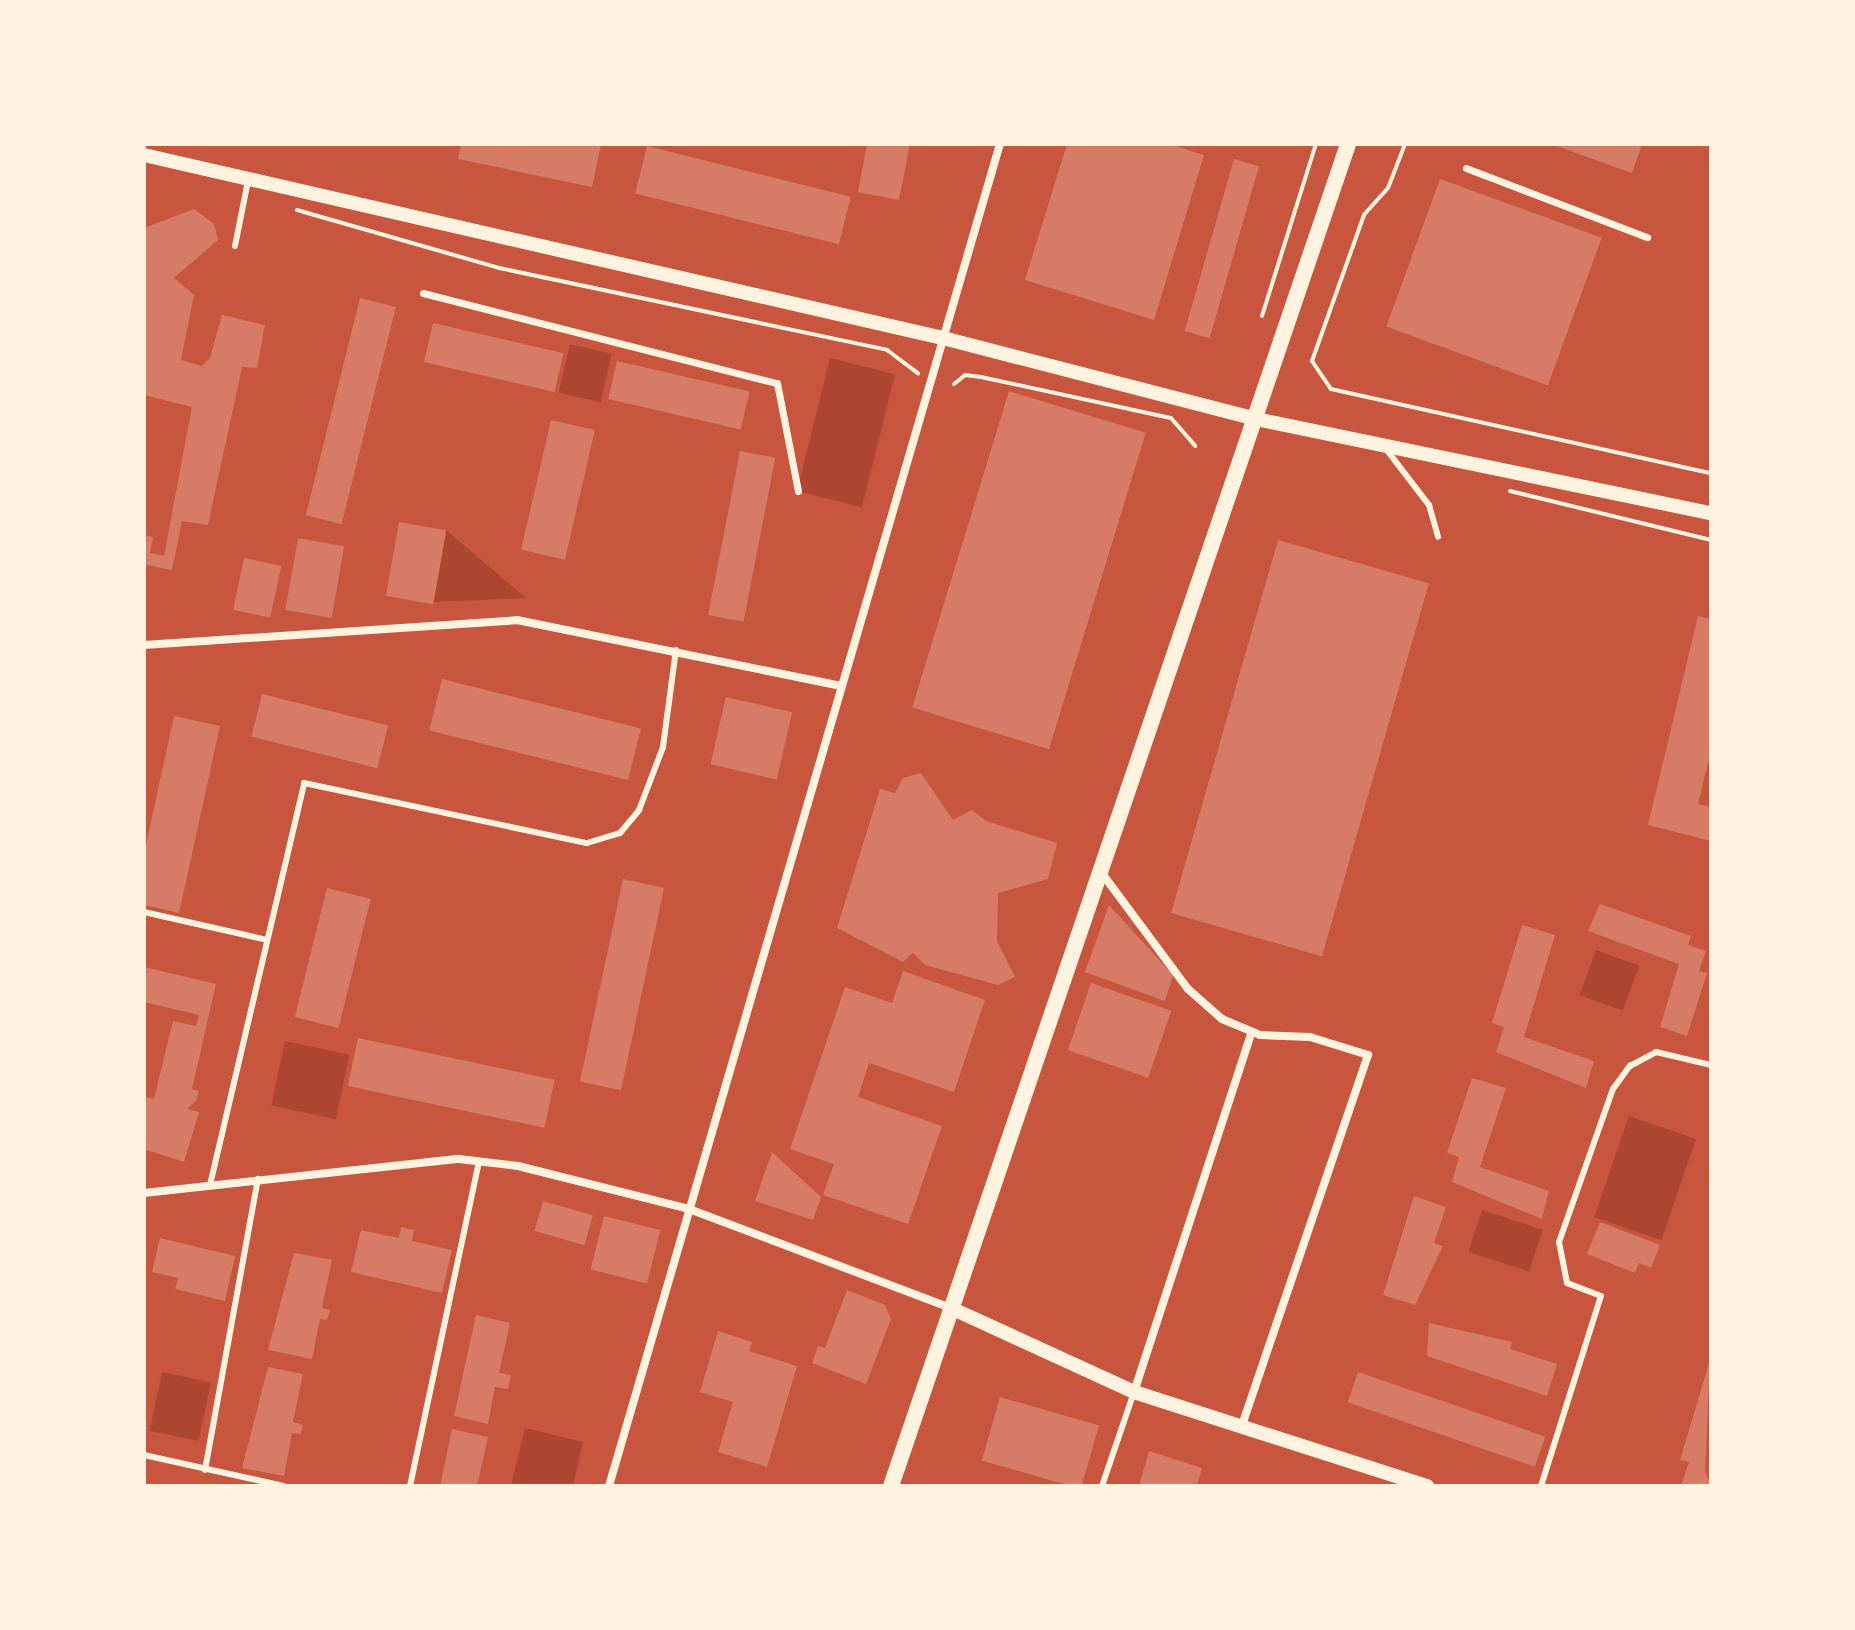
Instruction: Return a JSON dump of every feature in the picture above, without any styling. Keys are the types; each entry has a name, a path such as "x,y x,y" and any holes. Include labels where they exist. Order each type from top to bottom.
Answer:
{"main road":[{"path":"891,1486 1348,144"}],"street":[{"path":"609,1486 1000,144"},
{"path":"144,155 943,338 1256,419 1386,449 1711,513"},
{"path":"1466,168 1647,237"},
{"path":"423,293 777,383 798,491"},
{"path":"144,645 517,620 841,686"},
{"path":"1100,871 1188,989 1222,1019 1252,1032 1310,1037 1368,1055 1243,1423"},
{"path":"1134,1392 1252,1032"},
{"path":"144,1193 258,1179 479,1161 582,1178 689,1209 953,1309 1134,1392 1243,1423 1427,1486"}],"lane":[{"path":"235,246 248,181"},
{"path":"1386,449 1429,505 1438,537"},
{"path":"210,1185 304,783 587,843 620,833 639,810 663,747 676,650"},
{"path":"144,912 267,940"},
{"path":"1541,1486 1601,1296 1567,1283 1559,1242 1613,1089 1630,1066 1656,1052 1711,1065"},
{"path":"410,1486 479,1161"},
{"path":"205,1470 258,1179"},
{"path":"1102,1486 1134,1392"},
{"path":"144,1455 284,1486"}],"path":[{"path":"1262,316 1316,144"},
{"path":"1405,144 1388,188 1364,215 1312,361 1331,389 1711,473"},
{"path":"285,205 499,268 887,350 903,355 919,375"},
{"path":"954,384 965,375 981,377 1171,418 1195,446"},
{"path":"1501,489 1711,540"}],"shaded area":[{"path":"570,344 612,354 601,402 559,393"},
{"path":"830,358 895,374 862,507 797,491"},
{"path":"446,530 526,598 433,602"},
{"path":"1596,950 1639,966 1623,1011 1580,995"},
{"path":"285,1041 350,1055 336,1119 271,1106"},
{"path":"1629,1116 1696,1139 1661,1240 1594,1217"},
{"path":"1482,1210 1543,1230 1529,1272 1468,1252"},
{"path":"162,1372 211,1382 198,1441 150,1431"},
{"path":"525,1428 583,1442 573,1486 511,1486"}],"building":[{"path":"461,144 601,144 592,187 458,159"},
{"path":"867,144 910,144 899,200 858,192"},
{"path":"1067,144 1169,144 1204,155 1154,320 1025,280"},
{"path":"1551,144 1642,144 1632,173"},
{"path":"647,146 851,197 839,244 635,194"},
{"path":"1234,159 1259,166 1210,338 1185,331"},
{"path":"1440,179 1602,238 1548,385 1386,327"},
{"path":"194,209 214,224 218,240 174,278 194,295 181,360 202,366 210,358 222,315 265,325 257,368 242,367 208,525 182,521 172,570 147,565 144,573 144,535 153,537 150,553 164,556 192,407 144,395 144,228"},
{"path":"360,298 396,307 342,524 306,515"},
{"path":"433,323 564,353 555,392 424,362"},
{"path":"617,361 750,392 741,430 608,399"},
{"path":"1009,391 1146,433 1049,749 912,708"},
{"path":"551,420 595,430 565,560 521,550"},
{"path":"740,451 775,458 743,622 708,615"},
{"path":"399,522 446,530 433,604 386,596"},
{"path":"298,538 344,546 332,618 285,610"},
{"path":"1278,540 1429,583 1322,956 1171,913"},
{"path":"244,558 281,566 270,618 233,610"},
{"path":"1698,616 1711,619 1711,751 1698,804 1711,807 1711,841 1648,825"},
{"path":"442,679 641,729 628,780 429,730"},
{"path":"262,694 388,725 377,768 251,737"},
{"path":"726,697 792,712 777,780 710,764"},
{"path":"174,716 220,726 179,913 144,905 144,854"},
{"path":"921,773 953,820 972,810 986,821 1057,843 1048,879 998,893 997,941 1015,977 998,985 925,965 913,953 903,962 837,928 880,789 895,793 903,778"},
{"path":"623,879 664,888 621,1090 580,1081"},
{"path":"327,888 371,899 338,1028 295,1017"},
{"path":"1600,904 1691,936 1688,945 1706,951 1699,971 1707,973 1687,1036 1660,1027 1679,964 1588,931"},
{"path":"1109,905 1173,975 1165,1001 1085,972"},
{"path":"1522,925 1555,935 1524,1037 1594,1061 1586,1088 1496,1052 1504,1027 1492,1023"},
{"path":"144,967 216,984 192,1089 199,1091 196,1101 187,1109 199,1112 184,1162 144,1149 144,1097 154,1099 173,1021 196,1026 199,1015 144,1002"},
{"path":"903,971 985,1000 954,1092 869,1063 858,1097 942,1126 908,1224 823,1195 834,1164 790,1149 845,987 892,1003"},
{"path":"1091,983 1171,1011 1148,1078 1068,1050"},
{"path":"358,1038 555,1080 544,1128 348,1086"},
{"path":"1472,1078 1506,1088 1480,1167 1549,1191 1542,1219 1452,1182 1459,1157 1447,1153"},
{"path":"772,1152 821,1197 813,1220 755,1201"},
{"path":"1414,1196 1446,1207 1434,1243 1443,1246 1415,1305 1383,1295"},
{"path":"543,1201 593,1215 584,1245 534,1231"},
{"path":"604,1216 660,1230 647,1283 591,1269"},
{"path":"1600,1222 1660,1245 1651,1268 1639,1263 1635,1273 1587,1254"},
{"path":"401,1227 414,1230 412,1241 452,1250 442,1293 351,1272 361,1230 399,1238"},
{"path":"160,1238 235,1256 225,1301 175,1289 178,1278 152,1272"},
{"path":"294,1253 332,1260 322,1308 330,1310 327,1320 320,1319 312,1359 268,1350"},
{"path":"847,1290 885,1305 891,1319 866,1384 812,1363 818,1346 825,1348"},
{"path":"476,1315 510,1323 499,1373 511,1375 508,1389 495,1387 488,1424 454,1416"},
{"path":"1429,1323 1512,1342 1510,1349 1557,1364 1547,1396 1427,1356"},
{"path":"718,1331 752,1342 749,1351 797,1366 767,1467 718,1452 733,1402 700,1392"},
{"path":"1710,1360 1705,1472 1711,1486 1681,1486 1689,1462 1680,1460"},
{"path":"268,1367 303,1374 293,1422 303,1425 301,1434 292,1433 284,1476 242,1468"},
{"path":"1358,1372 1545,1436 1535,1467 1348,1402"},
{"path":"1000,1397 1099,1425 1082,1486 1071,1486 982,1460"},
{"path":"452,1429 488,1437 477,1486 440,1486"},
{"path":"1149,1451 1202,1468 1197,1486 1139,1486"}]}
